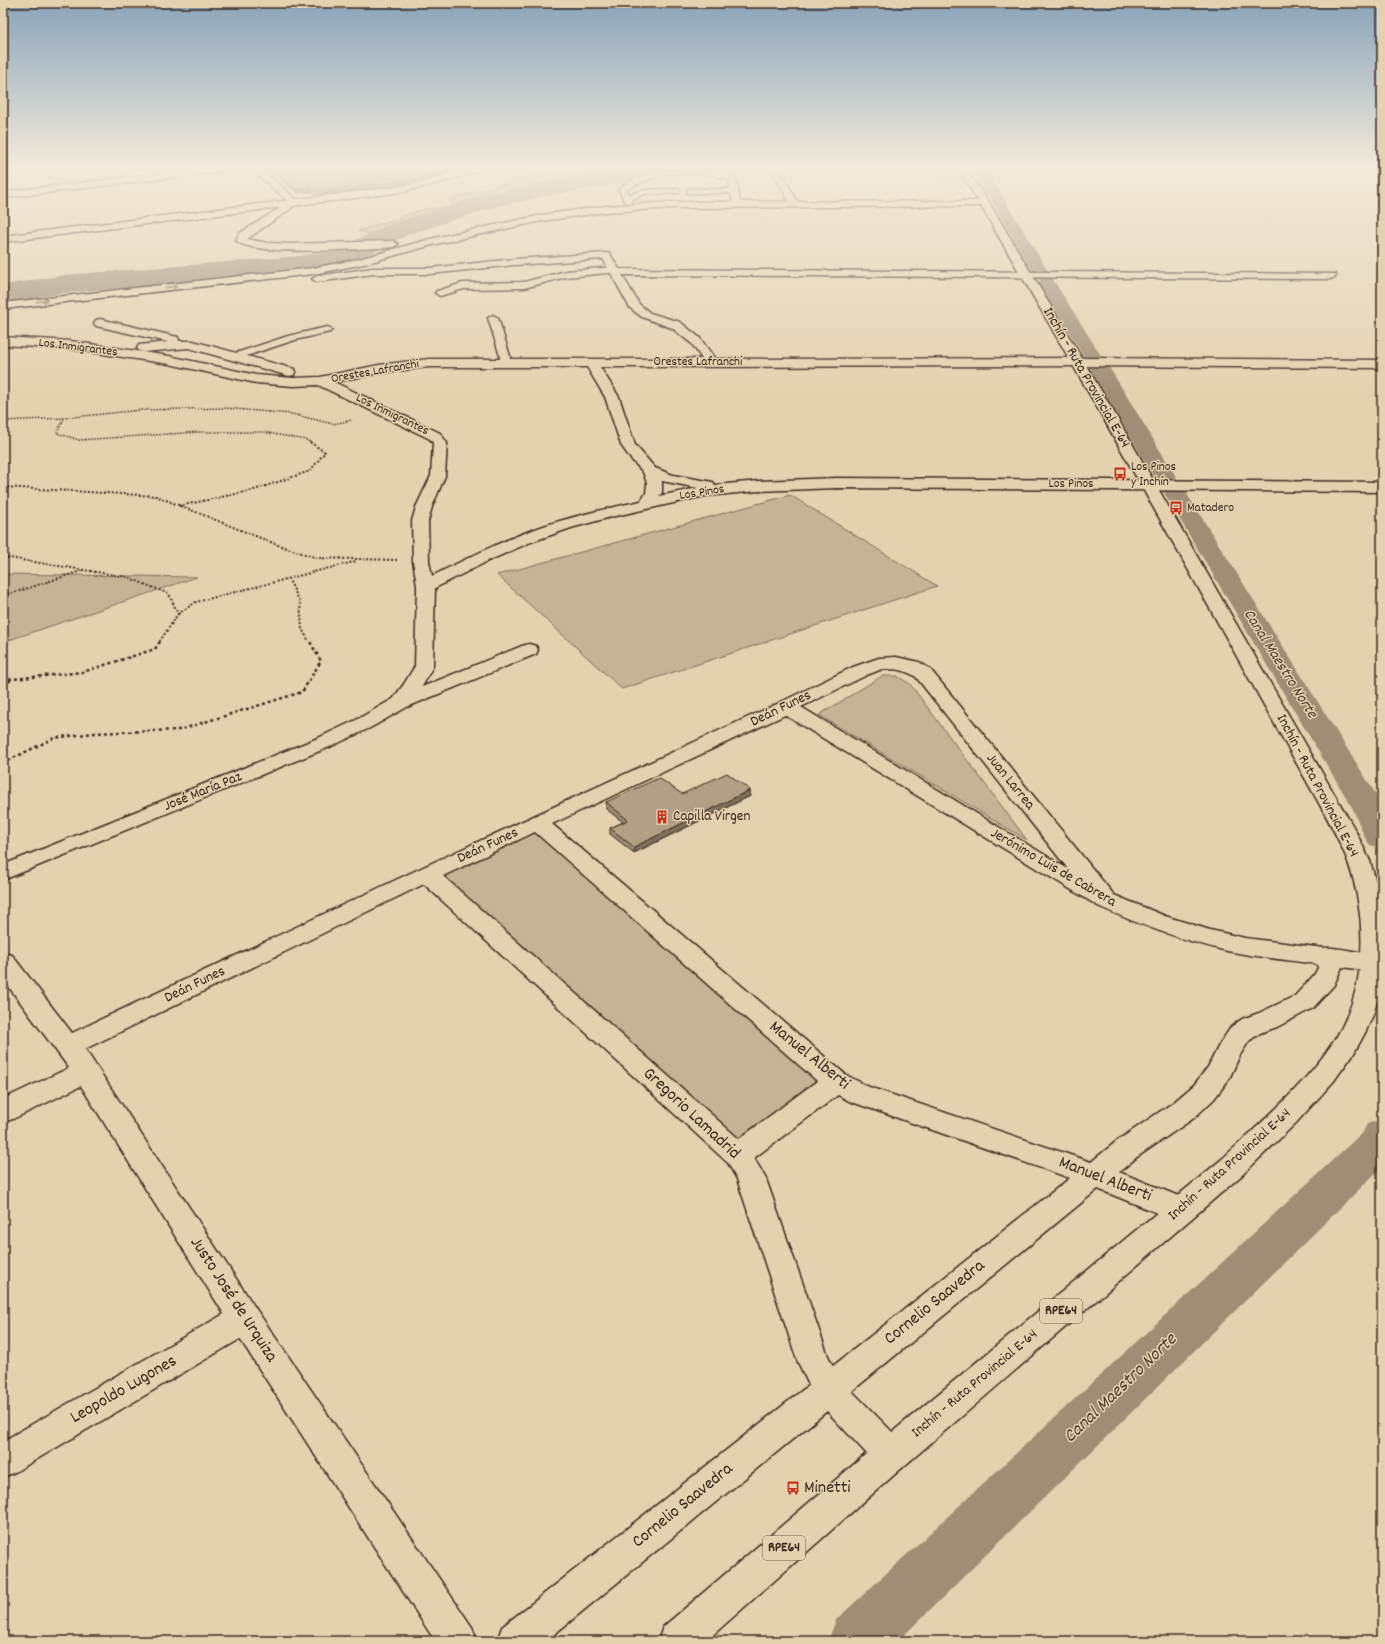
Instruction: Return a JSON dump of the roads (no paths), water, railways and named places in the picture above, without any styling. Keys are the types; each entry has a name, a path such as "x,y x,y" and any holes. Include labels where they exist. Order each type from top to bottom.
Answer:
{"street":[{"path":"245,243 263,246 331,247 392,246 420,243"},
{"name":"Inchín - Ruta Provincial E-64","path":"677,1641 891,1456 1232,1167 1280,1122 1336,1059 1355,1028 1366,998 1372,963 1374,931 1362,870 1346,834 1008,243"},
{"path":"3,306 313,271 360,262 392,246"},
{"path":"317,279 373,271 430,271 515,262 606,256 634,306 646,315 668,321 676,325 696,341 712,362"},
{"path":"615,271 1331,276"},
{"path":"100,323 150,333 320,381"},
{"name":"Los Inmigrantes","path":"3,341 49,343 169,360 256,379 293,382 320,381 435,436 440,444 438,476 424,507 420,521 421,561 426,586 424,666 414,686 400,703"},
{"path":"104,351 189,344"},
{"name":"Orestes Lafranchi","path":"320,381 359,373 418,364 1077,362 1382,364"},
{"path":"591,363 612,397 628,445 635,456 650,471 655,483 654,493 646,504"},
{"name":"Los Pinos","path":"650,471 670,479 716,486 836,483 1147,484 1382,487"},
{"name":"Los Pinos","path":"426,586 492,552 538,534 581,520 646,504 705,492 759,486"},
{"path":"400,703 529,650"},
{"name":"Deán Funes","path":"68,1046 427,874 860,671 879,664 896,663 912,666"},
{"name":"Juan Larrea","path":"912,666 923,673 1105,900"},
{"name":"José María Paz","path":"3,873 325,742 363,724 400,703"},
{"name":"Jerónimo Luis de Cabrera","path":"786,707 1054,871 1105,900 1177,928 1245,946 1329,955 1372,963"},
{"name":"Manuel Alberti","path":"538,823 836,1082 859,1094 1096,1174 1180,1210"},
{"name":"Gregorio Lamadrid","path":"427,874 738,1155 751,1179 813,1360 828,1389 891,1456"},
{"name":"Cornelio Saavedra","path":"516,1641 1127,1149 1184,1110 1204,1092 1219,1072 1228,1052 1240,1034 1251,1026 1268,1020 1304,1002 1325,978 1330,968 1329,955"},
{"name":"Justo José de Urquiza","path":"3,962 68,1046 86,1072 244,1319 458,1641"},
{"path":"3,1111 86,1072"},
{"path":"738,1155 836,1082"},
{"name":"Leopoldo Lugones","path":"3,1460 244,1319"}],"lane":[{"path":"440,293 463,286 524,285 566,274 615,271"},
{"path":"493,318 505,356 505,363"},
{"path":"234,357 292,338 327,330"}],"waterway":[{"path":"3,294 65,284 300,264 332,259 351,253 372,243"},
{"name":"Canal Maestro Norte","path":"1023,243 1040,271"},
{"name":"Canal Maestro Norte","path":"1046,282 1093,357"},
{"name":"Canal Maestro Norte","path":"1099,367 1167,480"},
{"name":"Canal Maestro Norte","path":"1174,491 1369,809 1382,838"},
{"name":"Canal Maestro Norte","path":"857,1641 1380,1142 1382,1136"}],"place":[{"name":"Los Pinos y Inchín","path":"1120,474"},
{"name":"Matadero","path":"1176,508"},
{"name":"Capilla Virgen","path":"662,817"},
{"name":"Minetti","path":"793,1488"}]}
